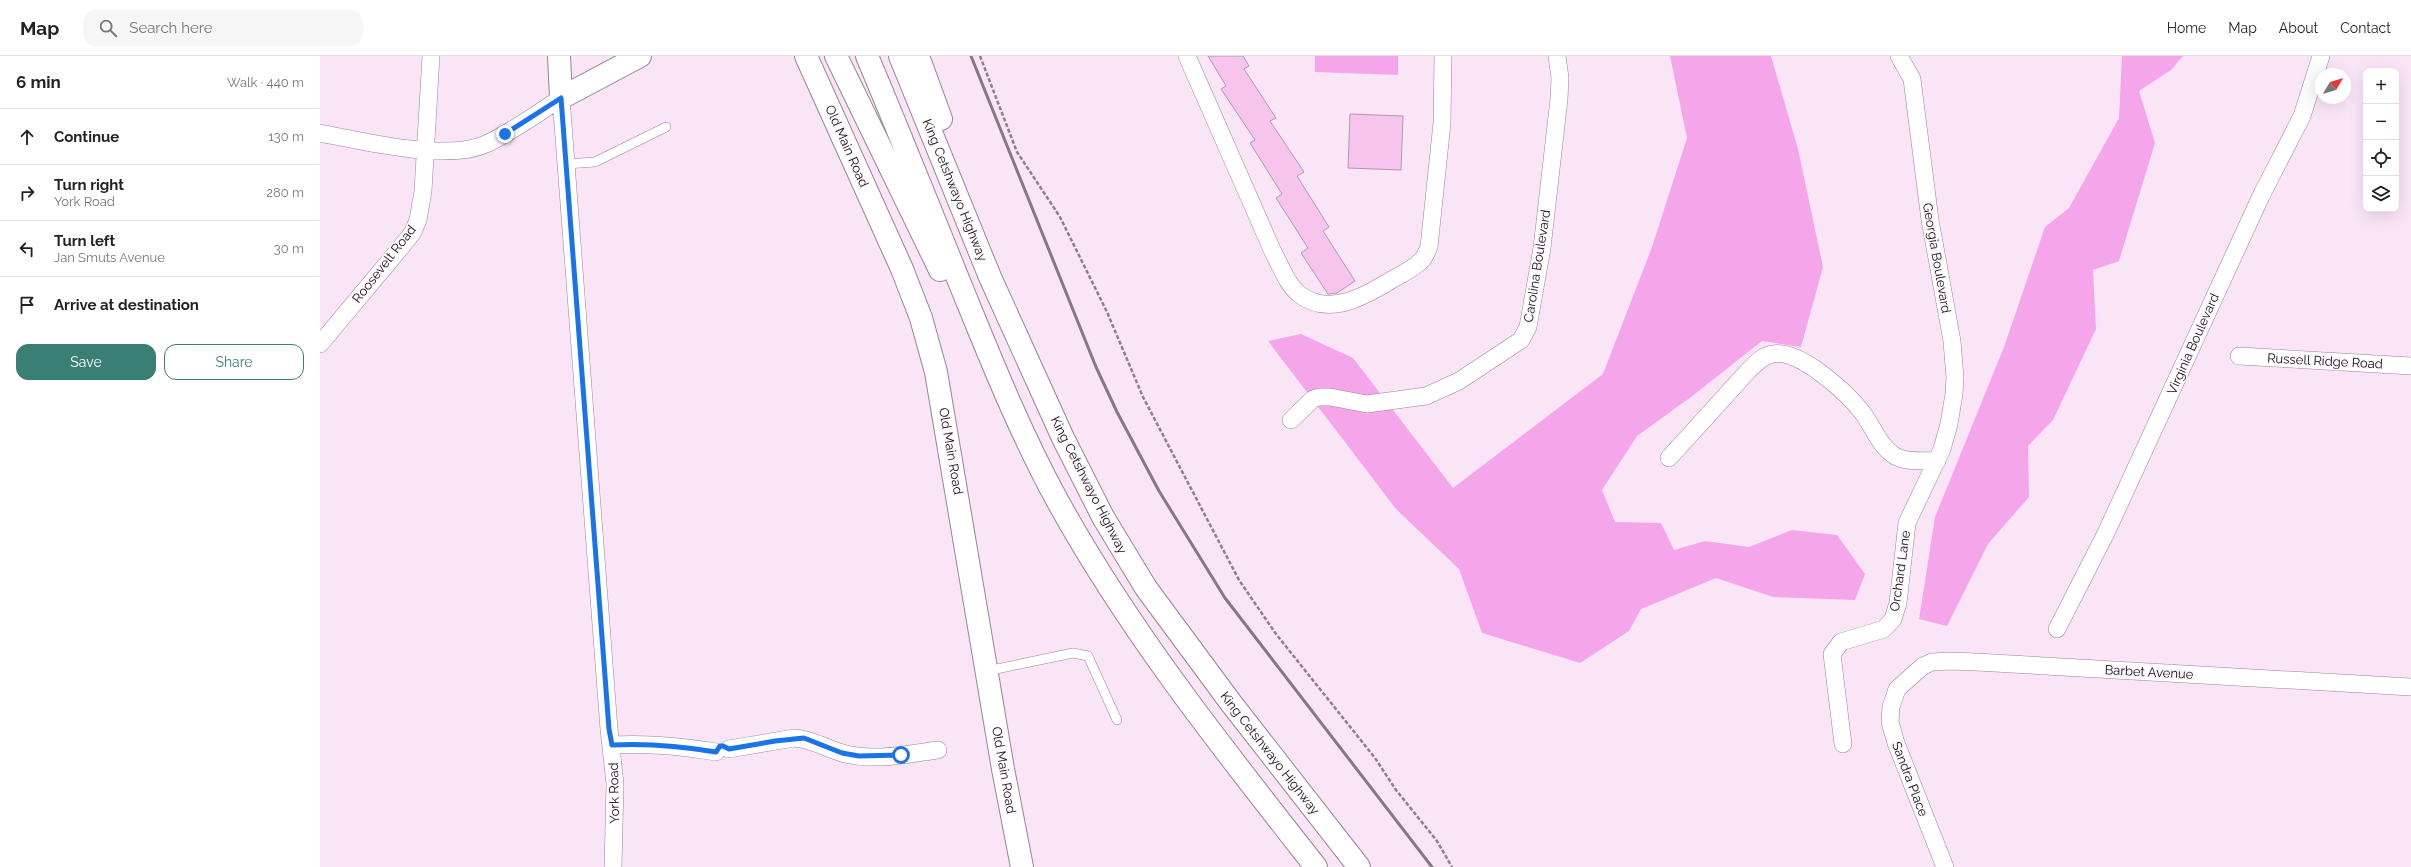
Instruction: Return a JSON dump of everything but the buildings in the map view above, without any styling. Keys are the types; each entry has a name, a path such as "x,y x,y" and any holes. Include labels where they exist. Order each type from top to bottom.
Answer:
{"main road":[{"path":"559,59 561,98 609,74 640,56"},
{"name":"Old Main Road","path":"806,56 902,269 921,318 936,372 947,427 987,671 1022,867"},
{"path":"836,56 962,315 978,344 991,360"},
{"path":"867,56 991,360 1026,440 1057,499 1125,613 1198,713 1316,867"},
{"name":"King Cetshwayo Highway","path":"900,56 990,277 1066,444 1128,560 1231,704 1359,867"},
{"path":"918,56 990,251 1016,333"},
{"path":"559,59 586,74 609,74"}],"street":[{"name":"Roosevelt Road","path":"320,344 413,232 418,220 423,191 431,56"},
{"path":"1187,56 1273,252 1290,284 1300,294 1312,301 1339,304 1354,300 1405,272 1422,260 1429,247 1442,123 1443,56"},
{"name":"Carolina Boulevard","path":"1292,420 1313,399 1319,397 1330,396 1367,404 1426,396 1459,380 1521,340 1528,327 1542,248 1559,98 1560,78 1557,56"},
{"name":"Georgia Boulevard","path":"1899,56 1912,78 1930,220 1952,341 1955,378 1953,400 1949,424 1937,461"},
{"name":"Virginia Boulevard","path":"2057,629 2106,533 2267,184 2302,116 2321,56"},
{"path":"320,134 425,150 466,150 485,145 561,98"},
{"name":"York Road","path":"561,98 609,729 616,784 613,867"},
{"path":"1669,458 1748,371 1761,359 1774,353 1792,357 1817,370 1840,388 1862,413 1878,439 1896,456 1905,460 1937,461"},
{"name":"Russell Ridge Road","path":"2240,356 2411,366"},
{"name":"Orchard Lane","path":"1843,744 1832,654 1841,642 1884,629 1893,619 1898,603 1907,523 1937,461"},
{"name":"Barbet Avenue","path":"1897,689 1923,666 1932,662 1950,661 2411,687"},
{"name":"Sandra Place","path":"1897,689 1891,708 1890,722 1906,771 1945,867"},
{"path":"612,745 638,744 680,746 722,751 794,738 804,738 842,753 859,756 901,755 938,750"}],"lane":[{"path":"566,164 595,162 666,127"},
{"path":"987,671 1073,653 1088,656 1117,720"}],"path":[{"path":"980,56 1017,152 1060,217 1110,319 1143,397 1239,580 1276,634 1375,758 1396,790 1437,841 1452,867"}],"shaded area":[{"path":"1315,56 1398,56 1398,75 1315,72"},
{"path":"1670,56 1771,56 1798,149 1823,267 1801,347 1762,341 1691,397 1637,436 1602,490 1615,522 1661,523 1674,550 1705,541 1749,547 1792,530 1837,535 1865,574 1855,600 1773,597 1716,578 1641,609 1629,631 1580,663 1482,633 1459,569 1396,509 1268,341 1301,334 1353,358 1453,488 1603,374 1652,247 1687,138"},
{"path":"2122,56 2183,56 2171,70 2139,91 2155,143 2119,261 2093,270 2096,329 2053,420 2028,446 2029,497 1988,544 1947,626 1919,619 1935,517 2004,347 2045,227 2069,208 2119,118"}],"railway":[{"path":"971,56 1096,367 1117,412 1159,491 1225,598 1432,867"}],"route":[{"path":"505,134 561,98 584,414 609,729 612,745 638,744 680,746 716,752 720,746 727,746 729,749 744,748 775,741 804,738 842,753 859,756 901,755"}]}
